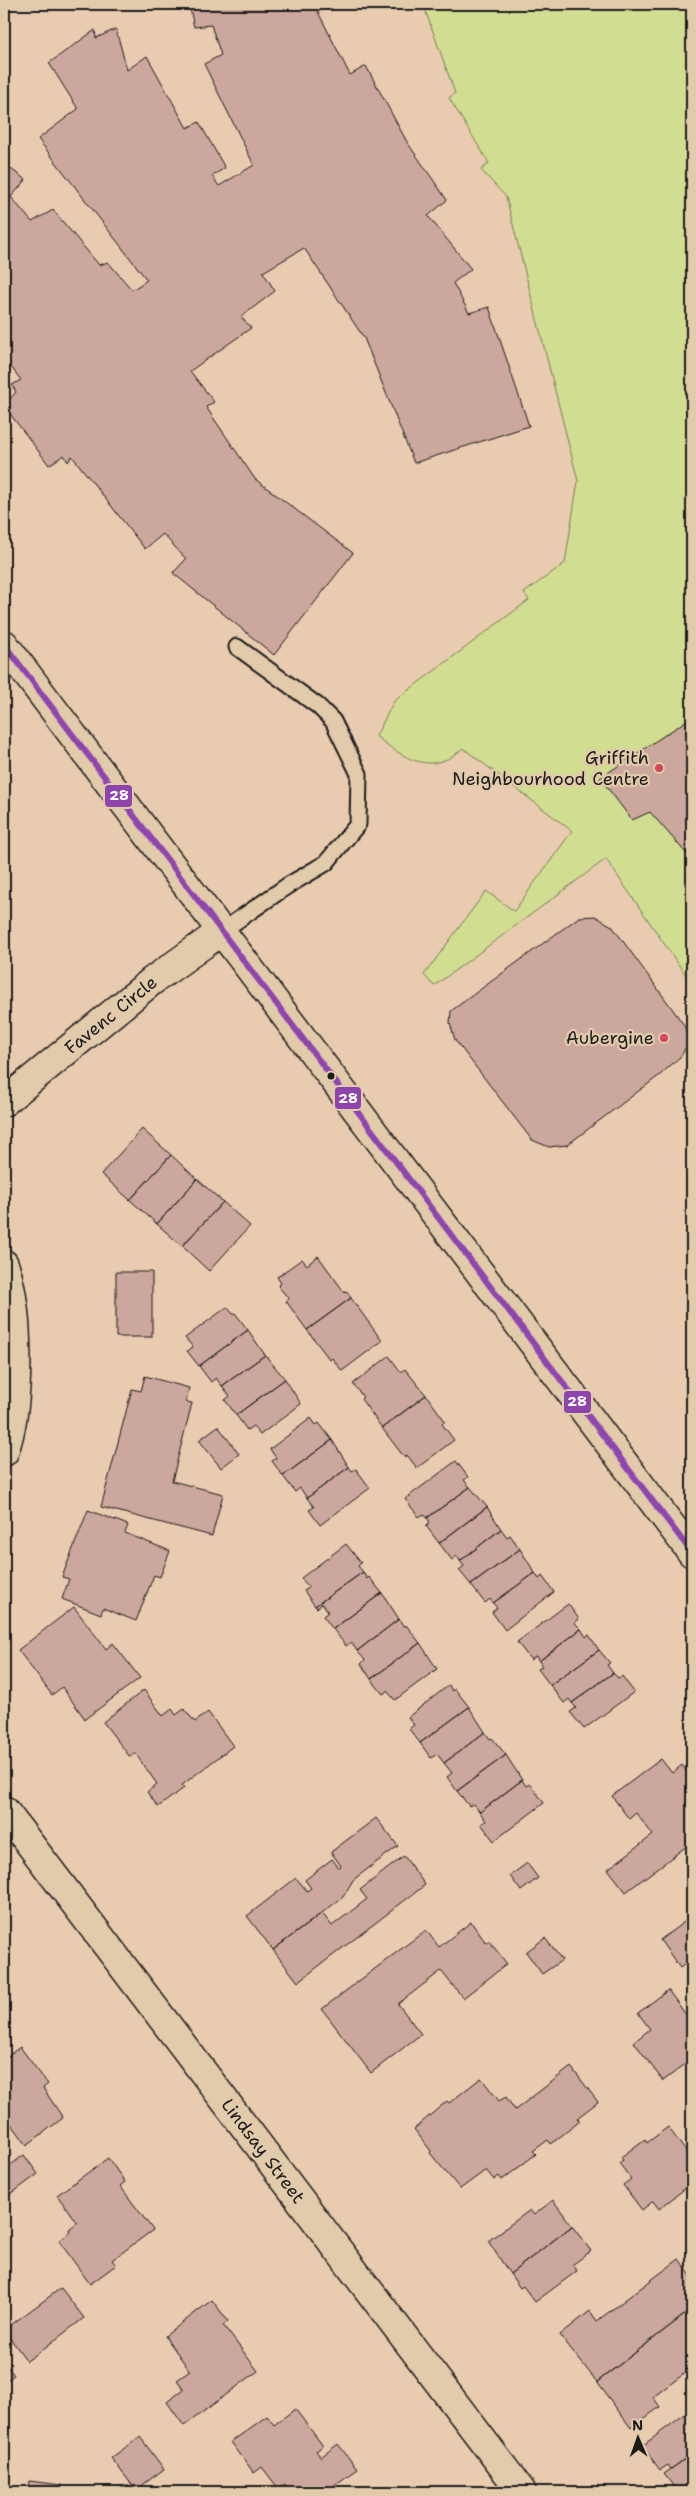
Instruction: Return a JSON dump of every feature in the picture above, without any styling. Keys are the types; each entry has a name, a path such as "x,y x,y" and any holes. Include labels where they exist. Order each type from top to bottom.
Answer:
{"street":[{"path":"4,644 692,1553"},
{"name":"Favenc Circle","path":"4,1102 152,981 222,931"},
{"path":"4,1264 16,1328 16,1387 4,1452"},
{"name":"Lindsay Street","path":"4,1810 522,2492"}],"lane":[{"path":"222,931 287,886 326,864 358,824 358,774 333,721 318,706 237,646"}],"green space":[{"path":"423,4 692,4 692,984 606,859 434,986 424,975 486,891 514,911 572,831 463,748 452,757 440,762 418,762 397,752 376,736 394,701 529,600 524,593 565,563 578,481 506,197 481,170 489,163 449,98 455,93"}],"building":[{"path":"189,4 314,4 350,75 366,66 407,142 447,200 428,216 471,269 453,283 469,313 489,307 529,426 414,463 364,338 304,248 263,272 275,291 241,317 251,328 190,371 214,402 206,407 255,479 353,553 274,655 173,573 186,559 163,534 145,549 72,456 68,462 64,455 49,465 4,406 16,392 12,385 21,380 11,367 7,370 4,366 4,164 26,180 11,197 32,222 53,210 99,265 108,262 132,290 147,280 38,139 78,109 49,63 95,30 96,38 116,29 127,70 147,56 187,128 199,122 225,168 212,176 219,186 254,165 204,64 221,55 211,25 194,27"},
{"path":"692,717 692,860 650,812 632,820 600,778"},
{"path":"595,916 612,926 684,1025 689,1042 681,1056 660,1075 567,1145 549,1147 532,1140 455,1040 450,1023 451,1011 579,917"},
{"path":"142,1129 171,1155 130,1200 101,1174"},
{"path":"171,1155 197,1179 157,1224 130,1200"},
{"path":"197,1179 223,1202 182,1246 157,1224"},
{"path":"223,1202 250,1226 209,1271 182,1246"},
{"path":"318,1256 345,1293 347,1291 351,1298 307,1330 286,1301 289,1299 278,1286 281,1283 277,1277 302,1259 307,1265"},
{"path":"116,1272 152,1272 152,1337 116,1337"},
{"path":"351,1298 382,1341 342,1371 332,1358 330,1360 307,1330"},
{"path":"227,1307 233,1314 235,1313 248,1330 199,1366 187,1351 193,1347 185,1338"},
{"path":"248,1330 265,1355 222,1386 216,1378 211,1382 199,1366"},
{"path":"265,1355 285,1379 236,1415 225,1400 230,1396 222,1386"},
{"path":"389,1356 401,1372 405,1369 426,1395 382,1428 361,1399 363,1397 353,1384"},
{"path":"145,1376 189,1388 186,1402 192,1403 172,1481 223,1494 212,1536 101,1507 132,1389 141,1391"},
{"path":"285,1379 301,1404 260,1435 253,1426 247,1430 236,1415"},
{"path":"426,1395 445,1421 442,1424 454,1440 417,1468 407,1455 404,1457 382,1428"},
{"path":"311,1418 316,1425 319,1423 332,1440 283,1476 272,1461 276,1458 270,1449"},
{"path":"218,1426 239,1454 221,1468 199,1440"},
{"path":"332,1440 349,1467 307,1498 300,1488 295,1492 283,1476"},
{"path":"456,1461 468,1477 464,1480 470,1487 427,1518 424,1514 419,1517 405,1499"},
{"path":"349,1467 352,1471 356,1469 370,1488 320,1525 309,1510 314,1507 307,1498"},
{"path":"470,1487 487,1507 439,1543 426,1526 430,1522 427,1518"},
{"path":"487,1507 501,1529 460,1561 457,1556 452,1560 439,1543"},
{"path":"88,1510 128,1525 125,1533 170,1551 160,1577 154,1575 136,1621 103,1608 101,1614 62,1599 69,1579 62,1577"},
{"path":"501,1529 507,1537 510,1535 520,1549 471,1585 459,1570 464,1566 460,1561"},
{"path":"346,1544 361,1563 358,1566 363,1572 315,1606 304,1591 309,1588 301,1578"},
{"path":"520,1549 535,1573 493,1603 490,1599 485,1603 471,1585"},
{"path":"363,1572 367,1579 369,1577 382,1593 333,1629 323,1616 328,1612 322,1604 317,1608 315,1606"},
{"path":"535,1573 539,1579 542,1576 554,1592 505,1630 492,1612 497,1608 493,1603"},
{"path":"382,1593 399,1619 357,1651 351,1642 346,1646 333,1629"},
{"path":"568,1604 579,1619 575,1623 581,1629 539,1661 536,1656 531,1660 517,1642"},
{"path":"74,1607 106,1649 113,1643 140,1678 85,1719 62,1687 52,1695 18,1650"},
{"path":"399,1619 404,1627 406,1625 420,1643 371,1679 361,1664 365,1660 357,1651"},
{"path":"581,1629 586,1637 589,1635 599,1650 550,1685 538,1669 542,1666 539,1661"},
{"path":"420,1643 437,1669 395,1700 387,1691 383,1694 371,1679"},
{"path":"599,1650 610,1663 607,1665 613,1673 572,1703 569,1699 564,1703 550,1685"},
{"path":"613,1673 618,1678 622,1676 634,1692 584,1729 570,1712 576,1708 572,1703"},
{"path":"449,1685 452,1691 455,1689 469,1707 420,1743 409,1729 414,1725 408,1717"},
{"path":"144,1690 163,1716 172,1709 176,1715 184,1709 195,1722 208,1712 233,1746 182,1785 184,1788 158,1807 147,1792 157,1784 135,1753 130,1757 103,1722"},
{"path":"469,1707 485,1732 444,1763 437,1754 431,1758 420,1743"},
{"path":"485,1732 506,1755 457,1791 447,1777 452,1773 444,1763"},
{"path":"506,1755 522,1780 480,1812 473,1804 469,1806 457,1791"},
{"path":"661,1759 672,1773 682,1765 692,1779 692,1842 626,1892 608,1869 653,1835 636,1813 629,1819 612,1796"},
{"path":"522,1780 526,1786 530,1784 544,1803 494,1841 481,1824 486,1821 480,1812"},
{"path":"376,1818 398,1846 353,1880 343,1897 273,1950 247,1916 296,1878 307,1891 311,1888 305,1880 332,1859 339,1868 341,1866 331,1852"},
{"path":"404,1856 425,1885 298,1982 273,1950 322,1913 332,1926 367,1899 360,1890"},
{"path":"527,1863 538,1878 521,1891 510,1876"},
{"path":"692,1916 692,1959 680,1968 660,1940"},
{"path":"471,1922 486,1943 489,1941 507,1964 463,1998 441,1971 398,2004 421,2034 371,2073 322,2009 426,1930 439,1947"},
{"path":"545,1938 562,1960 542,1974 526,1952"},
{"path":"668,1990 692,2023 692,2059 663,2081 634,2042 650,2029 638,2013"},
{"path":"20,2047 48,2084 43,2088 63,2118 27,2145 10,2122 4,2126 4,2059"},
{"path":"571,2067 598,2102 577,2118 580,2121 551,2144 548,2140 533,2151 536,2154 502,2180 499,2176 494,2180 486,2170 460,2189 430,2153 431,2151 414,2129 447,2101 449,2103 481,2078 499,2101 506,2097 515,2110"},
{"path":"668,2127 692,2160 692,2183 659,2209 653,2201 642,2210 623,2185 631,2179 619,2163 623,2160 621,2157 645,2139 647,2143"},
{"path":"24,2155 38,2174 7,2197 4,2194 4,2170"},
{"path":"108,2158 125,2182 120,2186 153,2230 112,2260 116,2265 90,2284 59,2241 71,2232 69,2229 77,2223 57,2195"},
{"path":"553,2200 572,2226 510,2274 488,2241 530,2210 534,2215"},
{"path":"572,2226 591,2251 572,2265 577,2271 535,2302 523,2286 520,2288 510,2274"},
{"path":"679,2259 692,2277 692,2309 597,2382 560,2335 590,2311 597,2321"},
{"path":"61,2288 84,2318 27,2361 4,2330"},
{"path":"212,2300 228,2321 223,2325 258,2371 184,2426 167,2402 184,2389 177,2380 190,2371 165,2336"},
{"path":"692,2309 692,2368 653,2397 660,2407 631,2428 597,2382"},
{"path":"4,2362 14,2375 4,2382"},
{"path":"295,2409 323,2446 316,2451 321,2457 338,2444 357,2469 329,2489 331,2492 291,2492 285,2484 278,2488 262,2467 254,2473 231,2442 267,2416 274,2425"},
{"path":"692,2409 692,2454 671,2469 668,2465 660,2470 642,2446"},
{"path":"140,2437 164,2469 136,2490 111,2458"},
{"path":"692,2454 692,2492 678,2492 664,2474"},
{"path":"29,2481 62,2485 61,2490 69,2492 28,2492"}],"transit line":[{"name":"28","path":"4,644 692,1553"}],"place":[{"name":"Griffith Neighbourhood Centre","path":"659,768"},
{"name":"Aubergine","path":"664,1038"}]}
